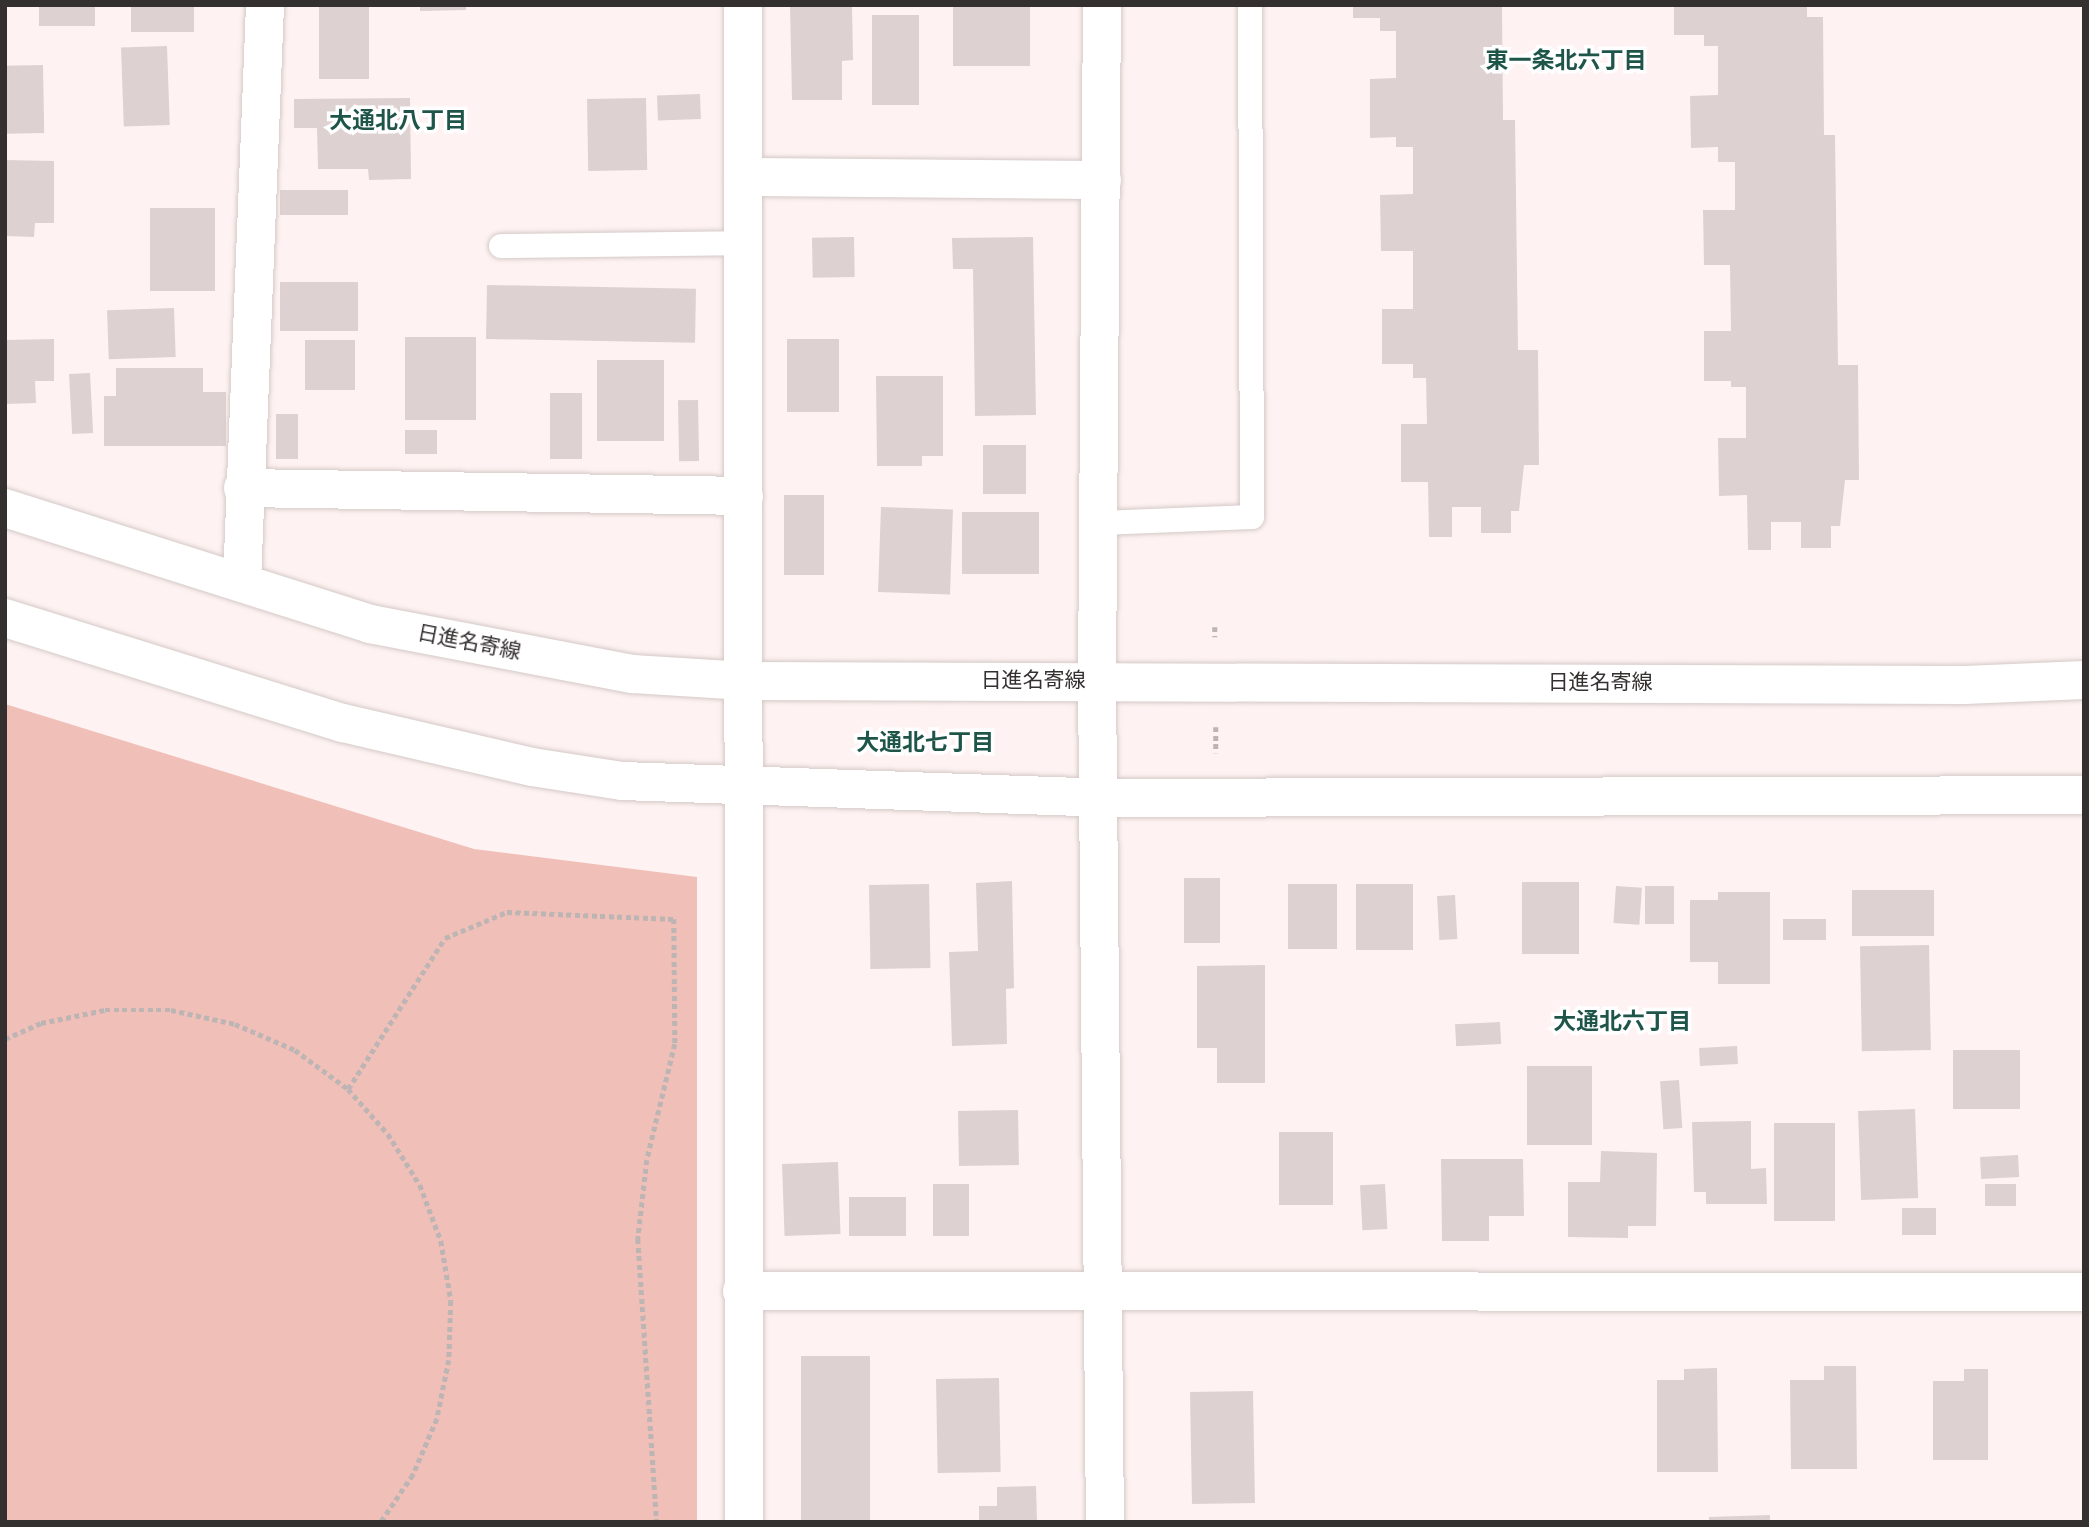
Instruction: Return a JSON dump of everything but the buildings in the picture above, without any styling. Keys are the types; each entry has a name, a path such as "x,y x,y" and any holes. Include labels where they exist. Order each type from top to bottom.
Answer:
{"street":[{"path":"242,581 243,488 265,5"},
{"path":"743,5 744,1522"},
{"path":"1102,5 1097,680 1101,798 1105,1522"},
{"path":"743,177 1102,180"},
{"path":"243,488 744,496"},
{"name":"日進名寄線","path":"5,508 242,581 370,624 633,674 745,681 1215,680 1965,685 2084,680"},
{"path":"5,618 343,723 505,760 622,781 742,788 1101,798 2084,795"},
{"path":"742,1291 2084,1292"}],"lane":[{"path":"1100,523 1252,517 1250,5"},
{"path":"501,246 743,243"}],"path":[{"path":"1215,627 1216,797"},
{"path":"348,1089 445,938 507,912 674,919 676,1044 647,1160 638,1239 657,1522"},
{"path":"5,1039 41,1023 105,1010 170,1010 235,1024 295,1050 348,1089 388,1134 420,1185 441,1241 451,1301 449,1360 437,1419 413,1475 381,1522"}],"shaded area":[{"path":"5,704 474,849 697,877 697,1522 5,1522"}],"district":[{"name":"東一条北六丁目","path":"1566,60"},
{"name":"大通北八丁目","path":"398,120"},
{"name":"大通北七丁目","path":"925,742"},
{"name":"大通北六丁目","path":"1622,1021"}]}
